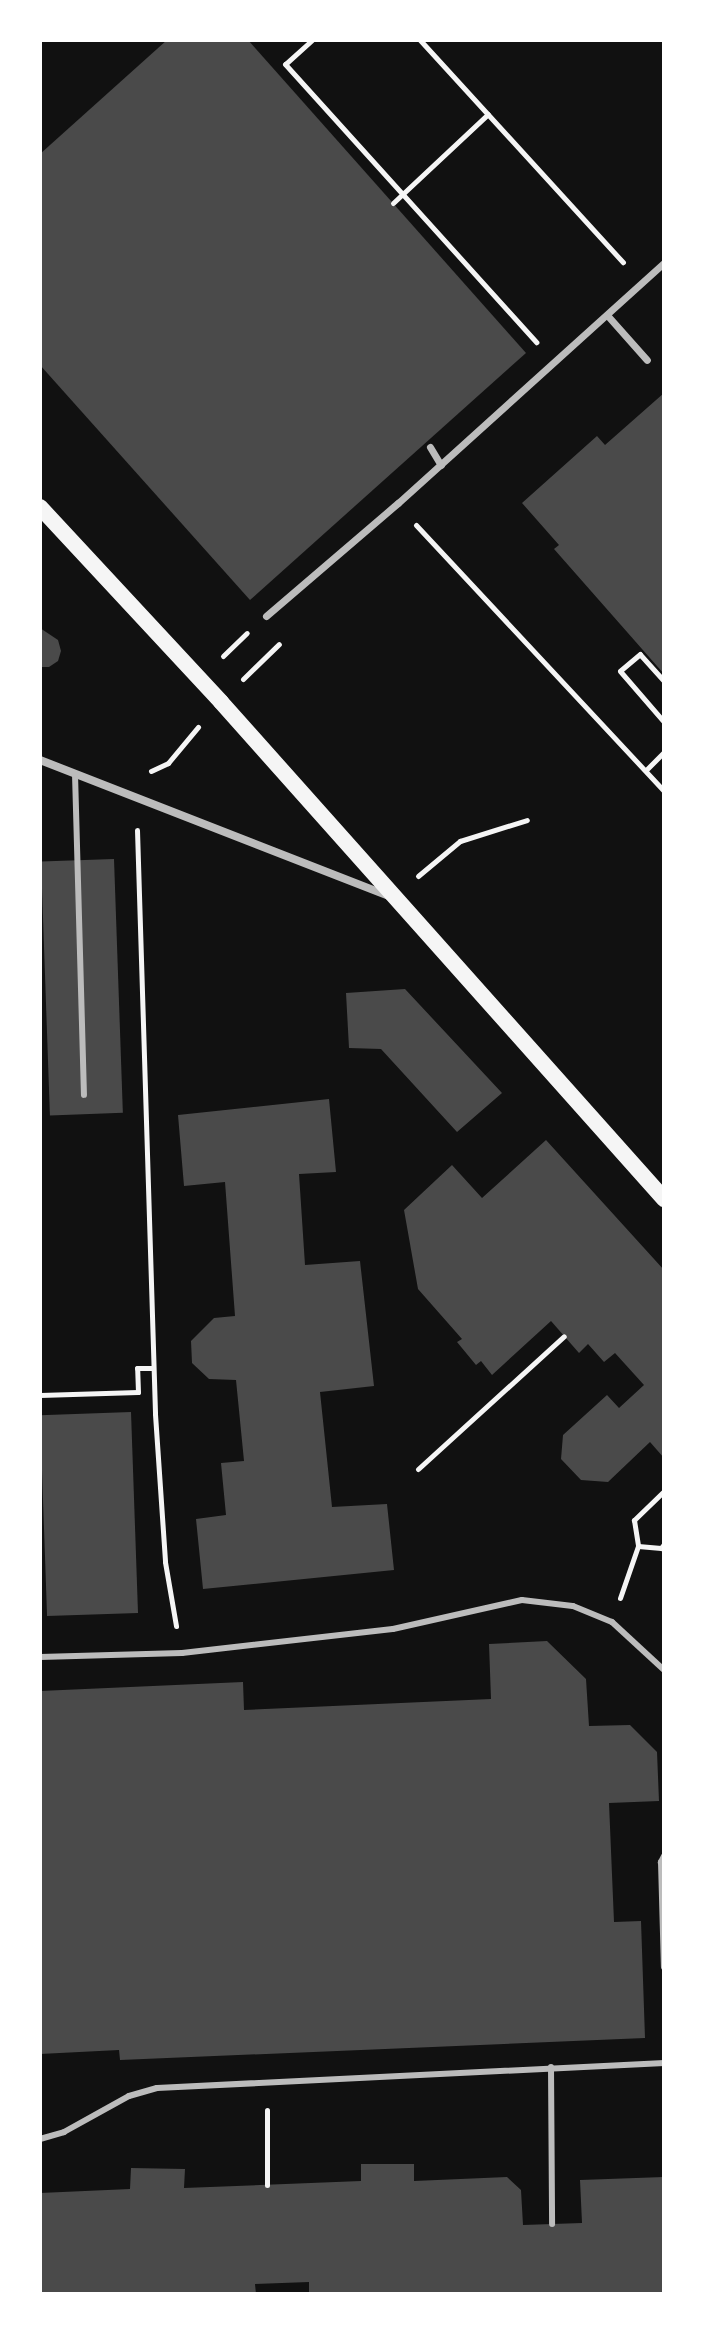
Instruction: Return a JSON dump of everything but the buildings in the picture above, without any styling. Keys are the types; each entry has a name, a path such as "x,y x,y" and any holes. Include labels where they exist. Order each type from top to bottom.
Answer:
{"main road":[{"path":"40,507 199,678 664,1199"}],"street":[{"path":"266,616 441,465 664,263"},
{"path":"607,315 647,360"},
{"path":"430,447 441,465"},
{"path":"40,760 393,898"}],"lane":[{"path":"75,774 84,1095"},
{"path":"40,1657 182,1653 393,1629 510,1601 552,1602 612,1622 630,1634 664,1670"},
{"path":"664,1856 661,1862 664,1967"},
{"path":"40,2139 64,2132 129,2096 157,2088 664,2063"},
{"path":"551,2067 552,2224"}],"path":[{"path":"312,40 285,64 555,362"},
{"path":"420,40 642,283"},
{"path":"393,203 488,114"},
{"path":"435,547 664,791"},
{"path":"199,678 256,625"},
{"path":"251,672 282,640"},
{"path":"664,681 640,654 620,671 664,722"},
{"path":"646,770 664,752"},
{"path":"135,797 153,1368 165,1562 182,1653"},
{"path":"393,898 460,841 527,820"},
{"path":"418,1469 564,1336"},
{"path":"40,1395 138,1392 137,1368 153,1368"},
{"path":"612,1622 638,1546 634,1520 664,1491"},
{"path":"638,1546 661,1548 664,1544"},
{"path":"267,2082 267,2185"}]}
